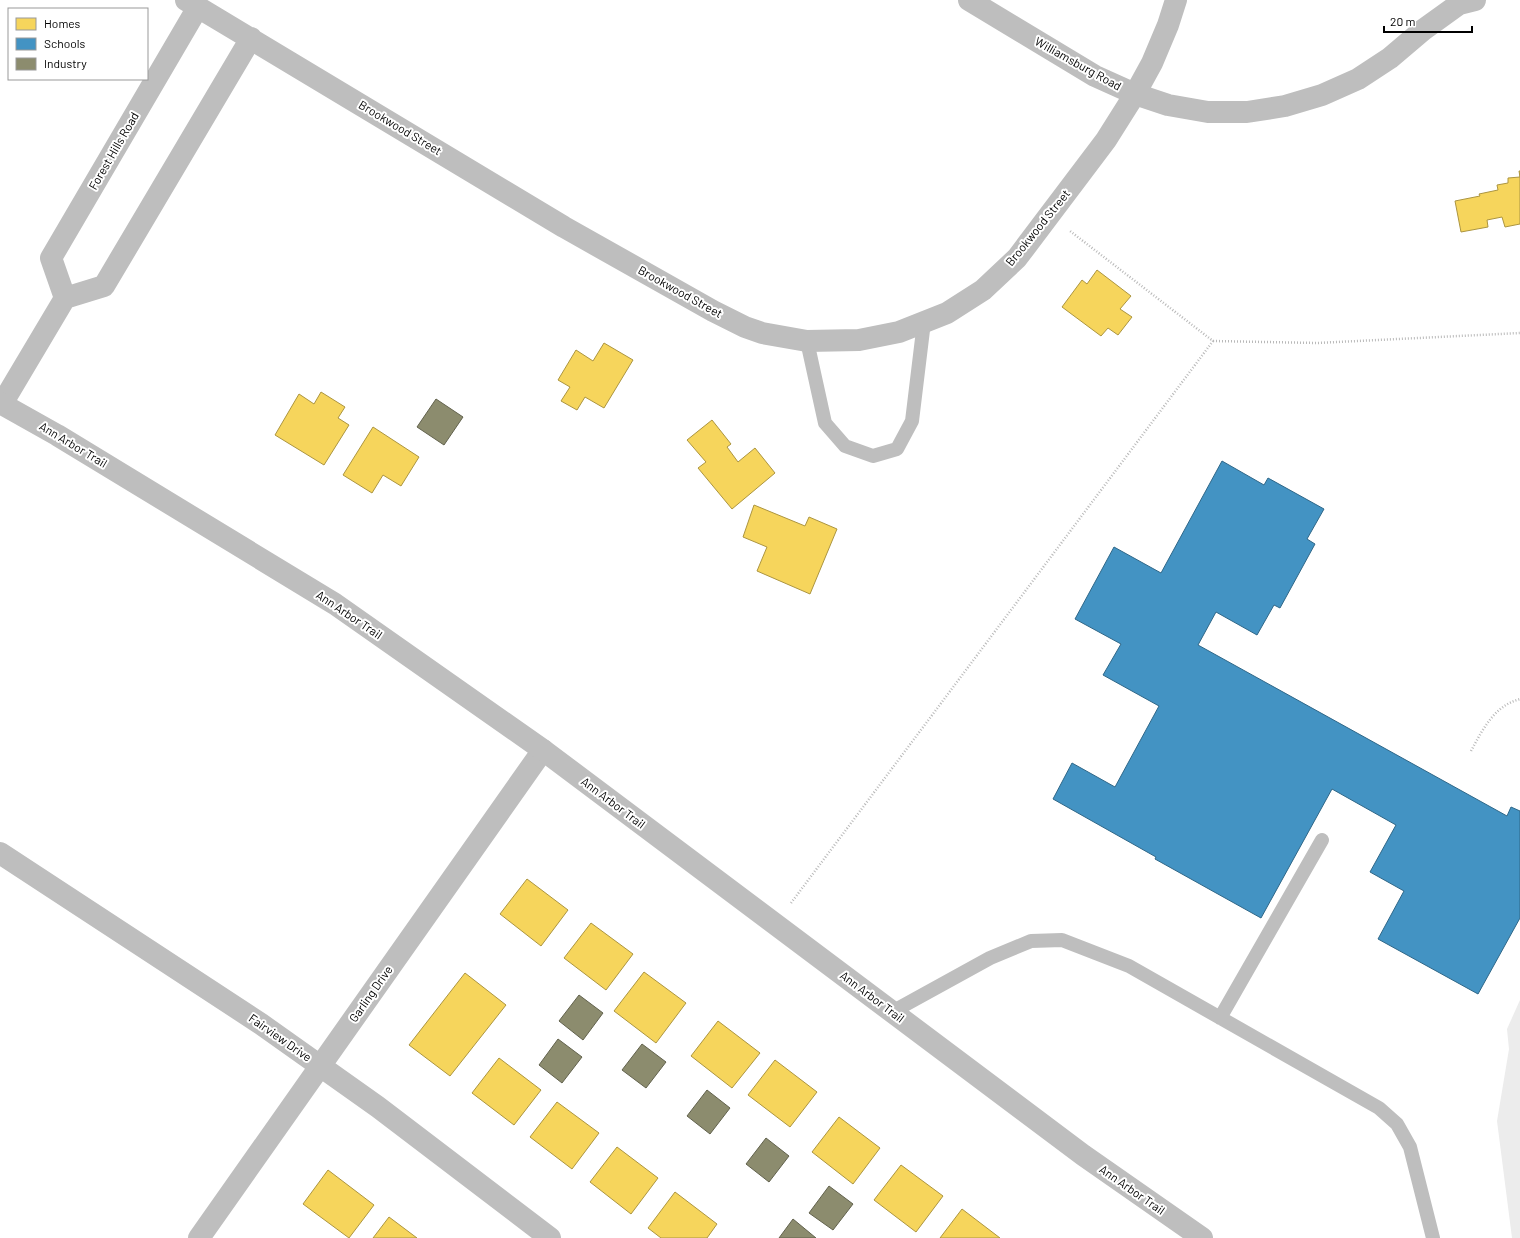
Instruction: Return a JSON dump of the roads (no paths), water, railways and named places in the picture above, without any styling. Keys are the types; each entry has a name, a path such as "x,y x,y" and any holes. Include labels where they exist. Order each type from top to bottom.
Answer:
{"street":[{"name":"Williamsburg Road","path":"969,0 1095,76 1135,94 1168,105 1208,112 1246,112 1285,106 1322,95 1358,79 1390,58 1423,30 1459,4 1475,0"},
{"name":"Brookwood Street","path":"192,4 564,227 713,311 745,327 762,333 807,341 859,340 900,332 947,313 982,290 1017,258 1106,140 1135,94 1152,63 1168,25 1176,0"},
{"name":"Forest Hills Road","path":"65,298 51,258 192,4"},
{"path":"1,403 65,298 104,286 251,38"},
{"name":"Ann Arbor Trail","path":"1,403 57,435 335,604 543,750 1083,1155 1202,1238"},
{"name":"Garling Drive","path":"199,1238 543,750"},
{"name":"Fairview Drive","path":"0,853 254,1019 378,1107 550,1238"}],"lane":[{"path":"807,341 825,424 845,446 873,456 897,449 912,421 924,322"},
{"path":"1220,1018 1322,840"},
{"path":"892,1012 990,958 1031,941 1062,940 1129,966 1379,1108 1397,1124 1410,1147 1433,1238"}]}
